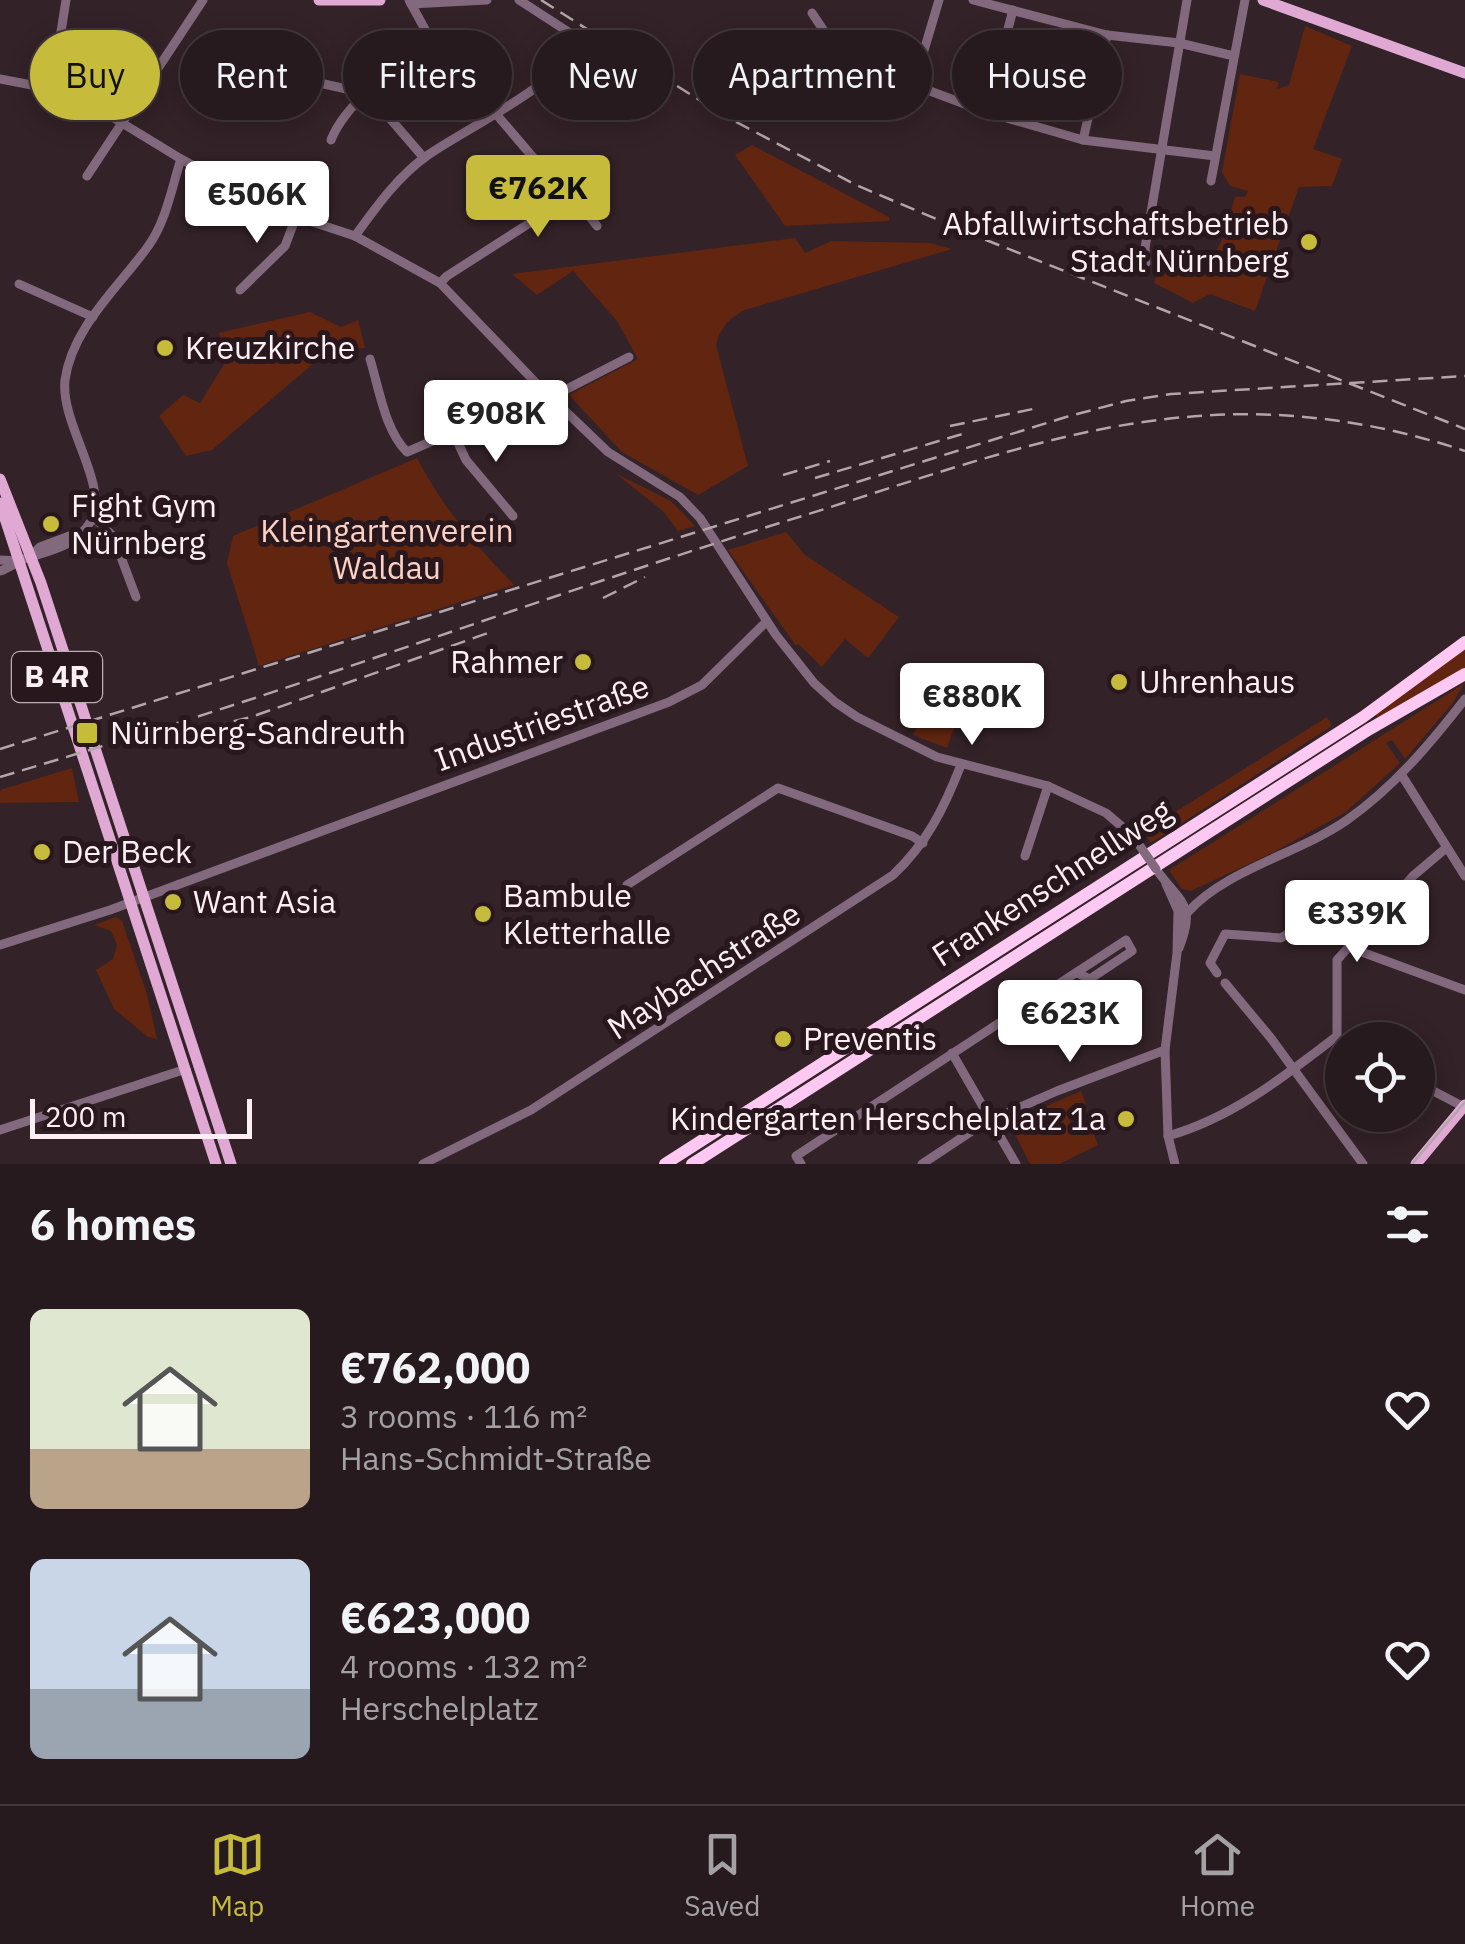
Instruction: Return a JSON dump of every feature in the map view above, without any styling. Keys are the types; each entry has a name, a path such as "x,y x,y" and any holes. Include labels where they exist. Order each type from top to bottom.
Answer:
{"highway":[{"name":"Frankenschnellweg","path":"665,1164 1364,717 1465,642"},
{"name":"Frankenschnellweg","path":"694,1164 1368,730 1465,674"},
{"path":"654,1164 708,1136"}],"main road":[{"path":"320,0 380,0"},
{"path":"1263,0 1465,73"},
{"name":"B 4R","path":"0,479 137,898 166,966 231,1164"},
{"name":"B 4R","path":"0,503 25,558"},
{"name":"B 4R","path":"137,898 152,967 216,1164"},
{"path":"152,967 157,962 166,966"},
{"path":"1416,1164 1464,1106"}],"street":[{"path":"61,30 66,0"},
{"path":"86,176 203,0"},
{"path":"427,30 410,2 487,0"},
{"path":"512,100 572,57 578,46 570,33 519,0"},
{"path":"930,30 939,0"},
{"path":"973,0 1088,30"},
{"path":"1146,262 1144,248 1187,0"},
{"path":"1211,181 1244,0"},
{"path":"1008,30 1013,10"},
{"path":"812,13 823,30"},
{"path":"1122,37 1180,43 1234,56"},
{"path":"0,79 30,85"},
{"path":"121,120 181,159 276,210 354,236 440,284 617,460 680,497 700,518 766,622 834,702 937,758 1048,786 1106,813 1133,836 1166,884 1188,926 1177,953 1165,1050 1168,1136 1175,1164"},
{"path":"331,140 344,120"},
{"path":"391,120 424,158"},
{"path":"354,236 390,189 424,158 483,120"},
{"path":"503,120 566,196 575,198 597,226"},
{"path":"1014,120 1083,140 1215,156"},
{"path":"1083,140 1088,120"},
{"path":"0,571 85,527 93,516 94,488 73,431 65,384 77,344 93,317 150,244 181,159"},
{"path":"440,284 566,196"},
{"path":"240,290 285,246 296,216"},
{"path":"19,284 93,317"},
{"path":"554,401 565,390 628,356"},
{"path":"370,359 387,414 407,452 454,432 538,385"},
{"path":"454,432 466,460 513,516"},
{"path":"93,516 113,536 136,597"},
{"path":"0,560 25,558"},
{"name":"Industriestraße","path":"0,945 669,702 702,684 766,622"},
{"path":"1183,912 1218,887 1347,820 1401,774 1465,699"},
{"name":"Maybachstraße","path":"423,1164 531,1110 873,890 924,844 961,765"},
{"path":"1401,774 1465,876"},
{"path":"1025,856 1048,786"},
{"path":"627,886 768,792 781,788 912,836 924,844"},
{"path":"1339,1022 1337,960 1413,876 1446,848"},
{"path":"1217,974 1210,959 1218,952 1225,934 1281,938 1289,933 1344,940 1358,950 1465,990"},
{"path":"801,1164 796,1156 1126,940 1132,951 1090,978 1077,973"},
{"path":"1225,983 1270,1037 1363,1164"},
{"path":"1168,1136 1194,1129 1258,1094 1325,1049"},
{"path":"922,1164 992,1120 1165,1050"},
{"path":"952,1053 1016,1164"},
{"path":"0,1130 186,1069"},
{"path":"1435,1092 1464,1106"}],"green space":[{"path":"1305,26 1352,46 1313,149 1342,159 1332,186 1299,187 1255,311 1210,294 1193,303 1154,283 1161,261 1203,274 1223,238 1235,197 1245,197 1248,191 1230,186 1222,172 1240,74 1279,82 1277,89 1289,85"},
{"path":"752,145 889,217 889,221 785,226 735,155"},
{"path":"795,238 805,253 831,241 930,243 952,249 745,310 730,320 716,345 748,466 698,495 622,452 569,395 638,359 617,321 573,271 537,295 512,274"},
{"path":"310,312 341,327 358,320 365,348 328,351 212,450 186,456 159,416 183,395 200,403 231,353 218,333"},
{"name":"Kleingartenverein Waldau","path":"417,458 461,525 514,585 259,666 227,563 233,536"},
{"path":"615,473 671,501 695,526 678,531 663,511"},
{"path":"786,532 805,555 899,617 868,658 845,639 822,667 796,646 728,550"},
{"path":"1465,647 1465,669 1379,719 1375,714"},
{"path":"1465,683 1405,759 1392,740 1386,743 1400,763 1346,812 1191,891 1182,889 1169,870"},
{"path":"929,702 958,716 947,748 913,735"},
{"path":"1327,717 1332,725 1327,729 1151,843 1143,832"},
{"path":"72,768 79,802 0,803 3,789"},
{"path":"116,917 122,921 147,994 157,1039 148,1037 114,1009 96,970 113,959 117,945 111,931 94,925"},
{"path":"1081,1091 1088,1111 1069,1119 1073,1127 1089,1121 1098,1145 1059,1164 1030,1164 1009,1122"}],"tram line":[{"path":"1412,1164 1465,1102"}],"railway":[{"path":"541,0 723,115 856,185 1465,429"},
{"path":"0,749 1126,401 1171,394 1465,376"},
{"path":"950,426 1033,409"},
{"path":"0,777 190,719 934,474 1085,432 1186,417 1257,414 1362,425 1465,451"},
{"path":"815,478 969,432"},
{"path":"783,475 830,461"},
{"path":"603,598 645,577"},
{"path":"189,732 251,717 488,633"}],"place":[{"name":"Abfallwirtschaftsbetrieb Stadt Nürnberg","path":"1309,242"},
{"name":"Kreuzkirche","path":"165,348"},
{"name":"Fight Gym Nürnberg","path":"51,524"},
{"name":"Rahmer","path":"583,662"},
{"name":"Uhrenhaus","path":"1119,682"},
{"name":"Nürnberg-Sandreuth","path":"87,733"},
{"name":"Der Beck","path":"42,852"},
{"name":"Want Asia","path":"173,902"},
{"name":"Bambule Kletterhalle","path":"483,914"},
{"name":"Preventis","path":"783,1039"},
{"name":"Kindergarten Herschelplatz 1a","path":"1126,1119"}]}
